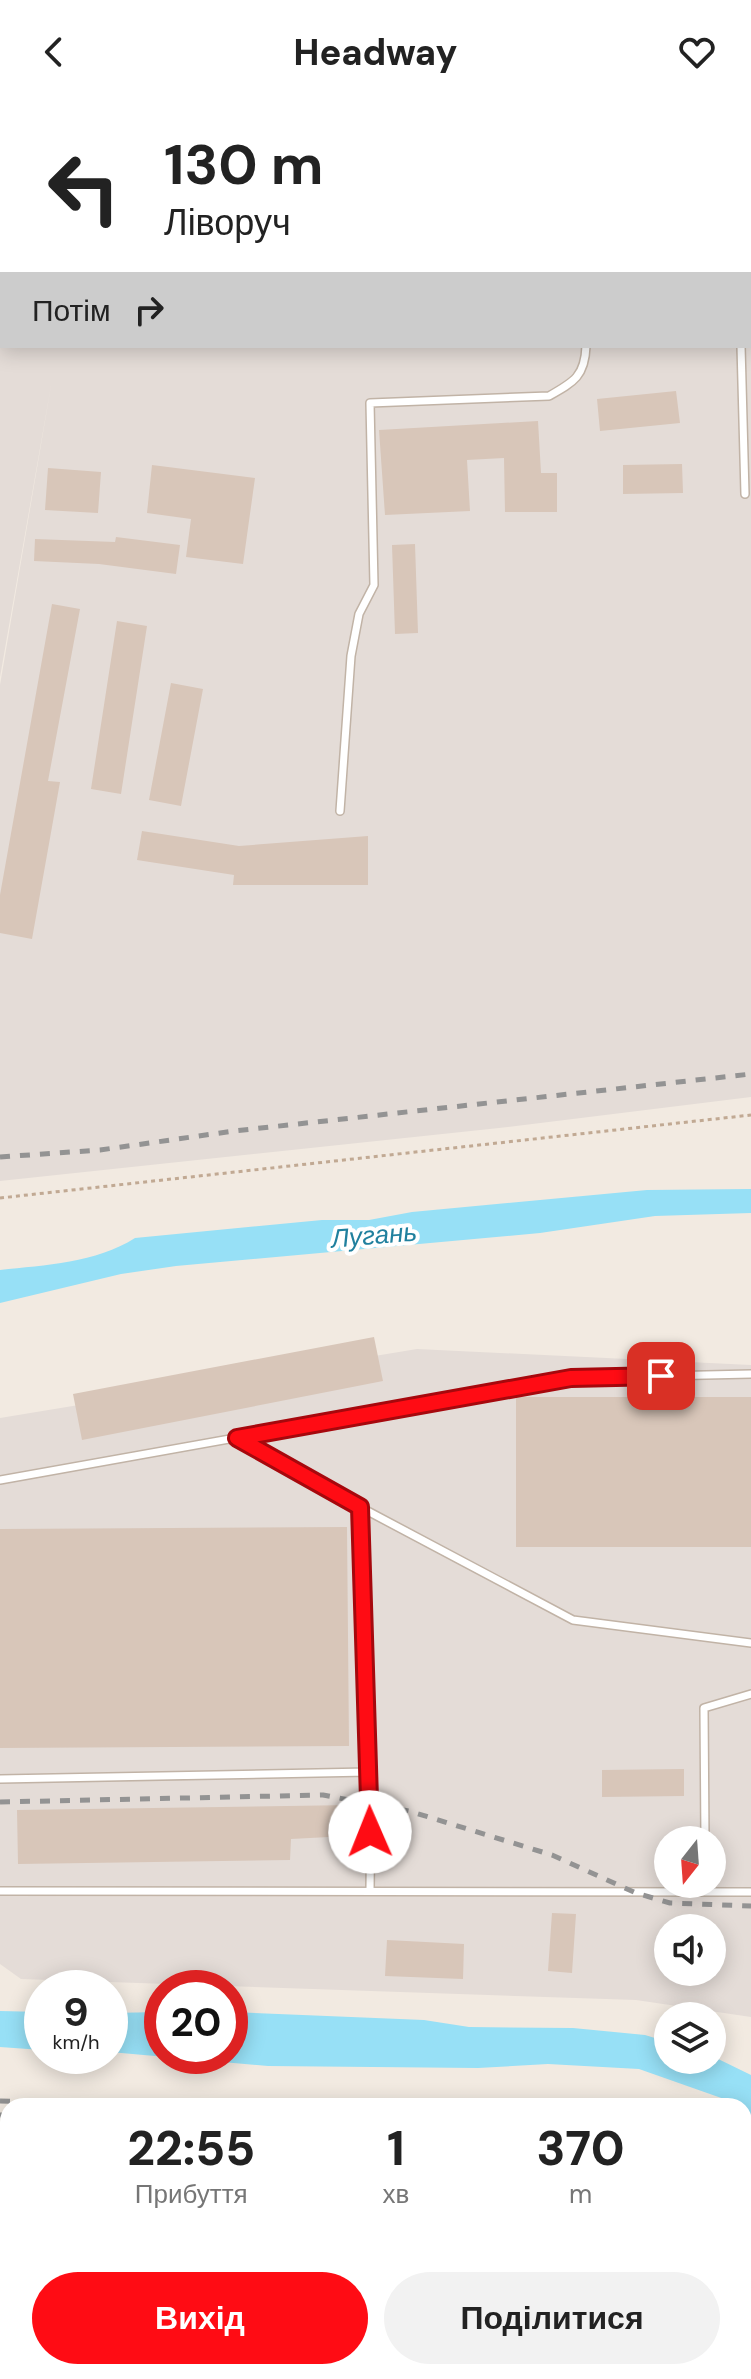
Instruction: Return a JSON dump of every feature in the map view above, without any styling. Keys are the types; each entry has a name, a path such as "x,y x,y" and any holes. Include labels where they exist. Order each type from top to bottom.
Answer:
{"lane":[{"path":"340,811 351,656 359,614 374,585 370,403 549,396 570,384 585,367 586,348"},
{"path":"741,348 745,494"},
{"path":"0,1480 571,1378 751,1374"},
{"path":"237,1438 573,1620 751,1643"},
{"path":"360,1507 370,1890"},
{"path":"705,1826 704,1708 751,1694"},
{"path":"0,1779 368,1772"},
{"path":"0,1891 654,1893"},
{"path":"726,1893 751,1892"}],"path":[{"path":"0,1198 751,1115"}],"shaded area":[{"path":"0,348 751,348 751,1097 499,1128 0,1181 0,685 52,380 0,677"},
{"path":"417,1349 751,1365 751,2017 726,2013 726,2002 654,2003 248,1987 248,1970 144,1970 144,1983 128,1983 128,1970 24,1970 24,1979 21,1979 0,1964 0,1418"}],"water":[{"name":"Лугань","path":"751,1189 751,1213 655,1216 540,1233 176,1266 121,1274 0,1303 0,1270 87,1258 135,1238 322,1220 369,1220 412,1212 647,1190"},
{"path":"0,2011 24,2012 24,2049 0,2047"},
{"path":"144,2012 144,2055 128,2054 128,2013"},
{"path":"248,2013 424,2020 469,2027 573,2028 654,2038 654,2074 726,2074 726,2063 751,2075 751,2098 721,2098 639,2069 548,2064 478,2068 248,2064"}],"building":[{"path":"676,391 680,423 600,431 597,399"},
{"path":"538,421 541,473 557,473 557,512 505,512 504,458 467,460 470,511 385,515 379,430"},
{"path":"682,464 683,493 623,494 623,465"},
{"path":"152,465 255,478 243,564 186,557 191,519 147,513"},
{"path":"48,468 101,472 98,513 45,510"},
{"path":"116,537 180,545 176,574 99,564 34,561 35,539 115,542"},
{"path":"415,544 418,633 395,634 392,545"},
{"path":"52,604 80,609 48,781 60,782 32,939 0,933 0,895"},
{"path":"117,621 147,626 121,794 91,789"},
{"path":"171,683 203,689 181,806 149,800"},
{"path":"142,831 239,846 368,836 368,885 233,885 234,875 137,860"},
{"path":"374,1337 383,1381 82,1440 73,1394"},
{"path":"516,1397 751,1397 751,1547 516,1547"},
{"path":"347,1527 349,1746 0,1748 0,1529"},
{"path":"684,1769 684,1796 602,1797 602,1770"},
{"path":"353,1805 351,1842 329,1841 329,1837 291,1839 290,1860 18,1864 17,1810"},
{"path":"552,1913 576,1914 572,1973 548,1971"},
{"path":"387,1940 464,1944 463,1979 385,1976"}],"railway":[{"path":"0,1157 100,1150 234,1131 751,1074"},
{"path":"0,1802 323,1795 409,1811 552,1855 636,1893 670,1903 751,1906"}],"route":[{"path":"370,1832 360,1507 237,1438 571,1378 661,1376"}]}
